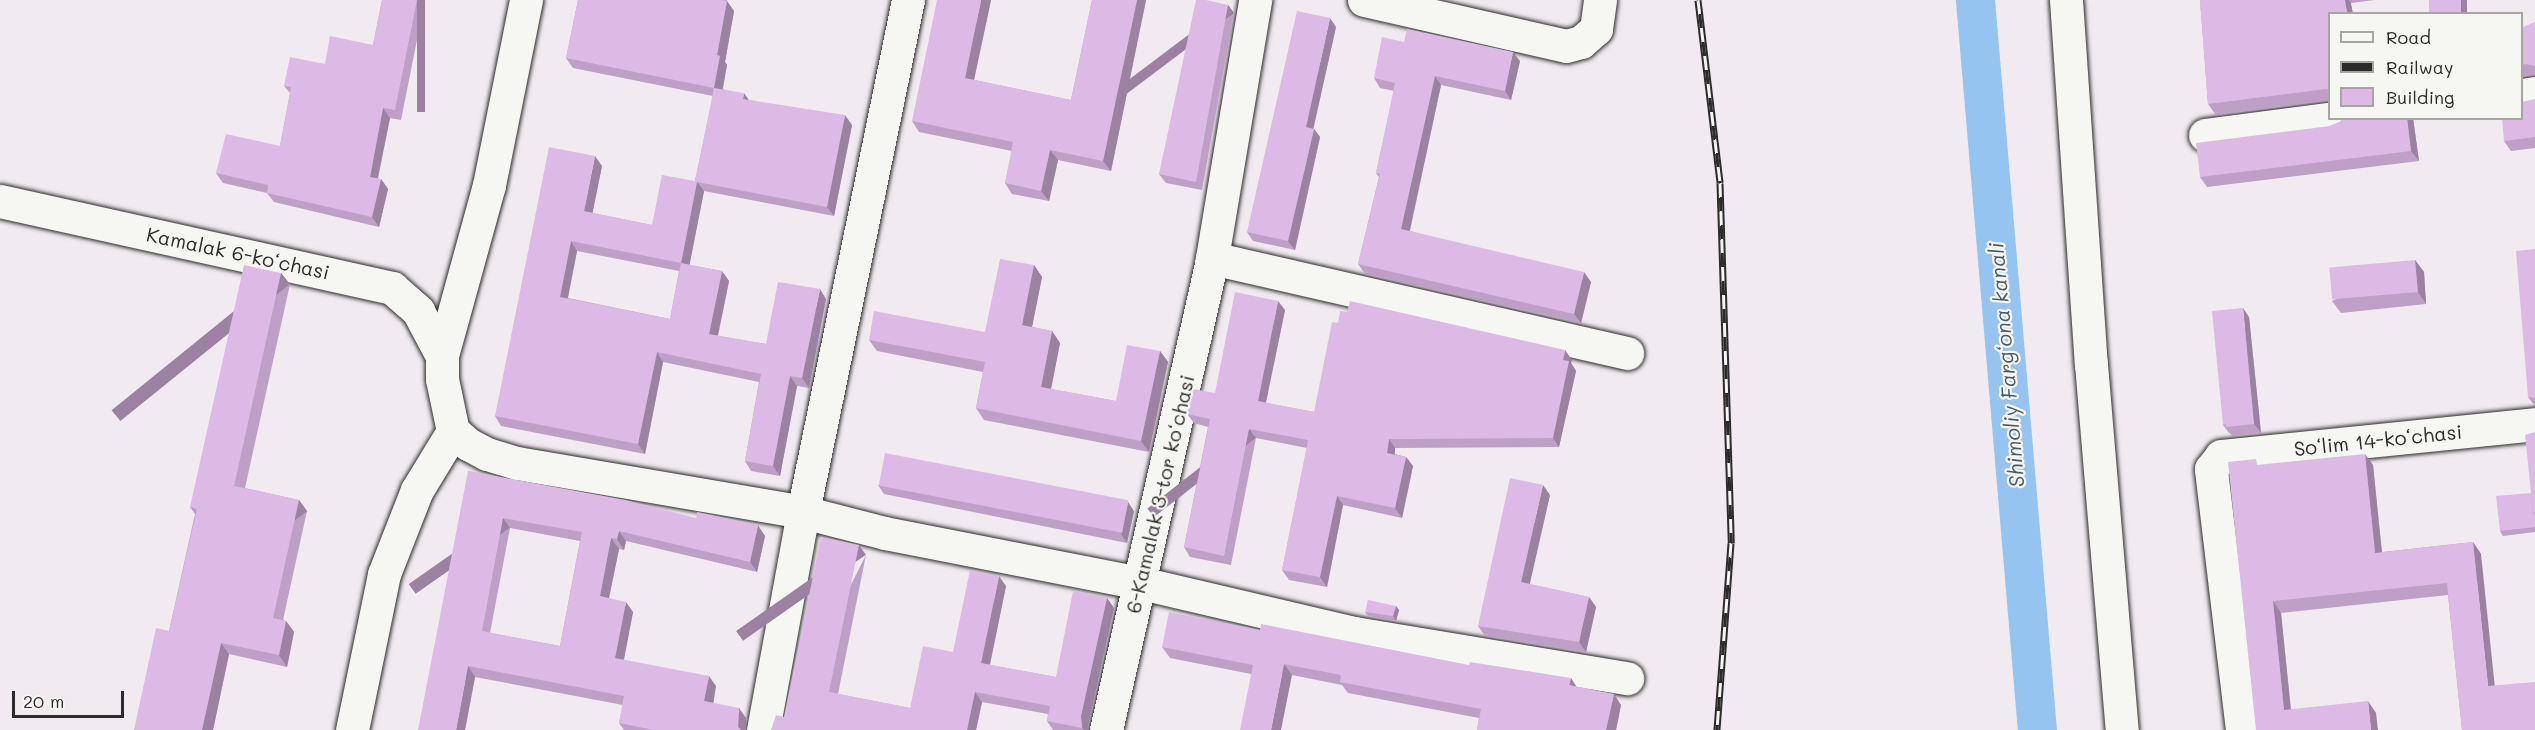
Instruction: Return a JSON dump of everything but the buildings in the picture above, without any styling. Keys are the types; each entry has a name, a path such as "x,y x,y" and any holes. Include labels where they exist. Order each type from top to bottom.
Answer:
{"street":[{"path":"352,730 384,574 417,490 453,431 442,379 442,356 489,185 526,0"},
{"path":"763,730 802,512 908,0"},
{"name":"6-Kamalak 3-tor koʻchasi","path":"1106,730 1141,583 1212,258 1255,0"},
{"path":"1364,0 1566,46 1581,42 1596,29 1600,0"},
{"path":"2066,0 2091,364 2122,730"},
{"path":"2205,135 2328,119"},
{"name":"Kamalak 6-koʻchasi","path":"0,201 392,288 418,311 442,356"},
{"path":"1212,258 1627,353"},
{"name":"Soʻlim 14-koʻchasi","path":"2242,730 2211,469 2221,456 2535,424"},
{"path":"453,431 487,454 517,463 802,512 885,533 1141,583 1354,633 1627,678"}],"waterway":[{"name":"Shimoliy Fargʻona kanali","path":"1975,0 2037,730"}],"railway":[{"path":"1698,0 1720,183 1731,543 1717,730"}]}
